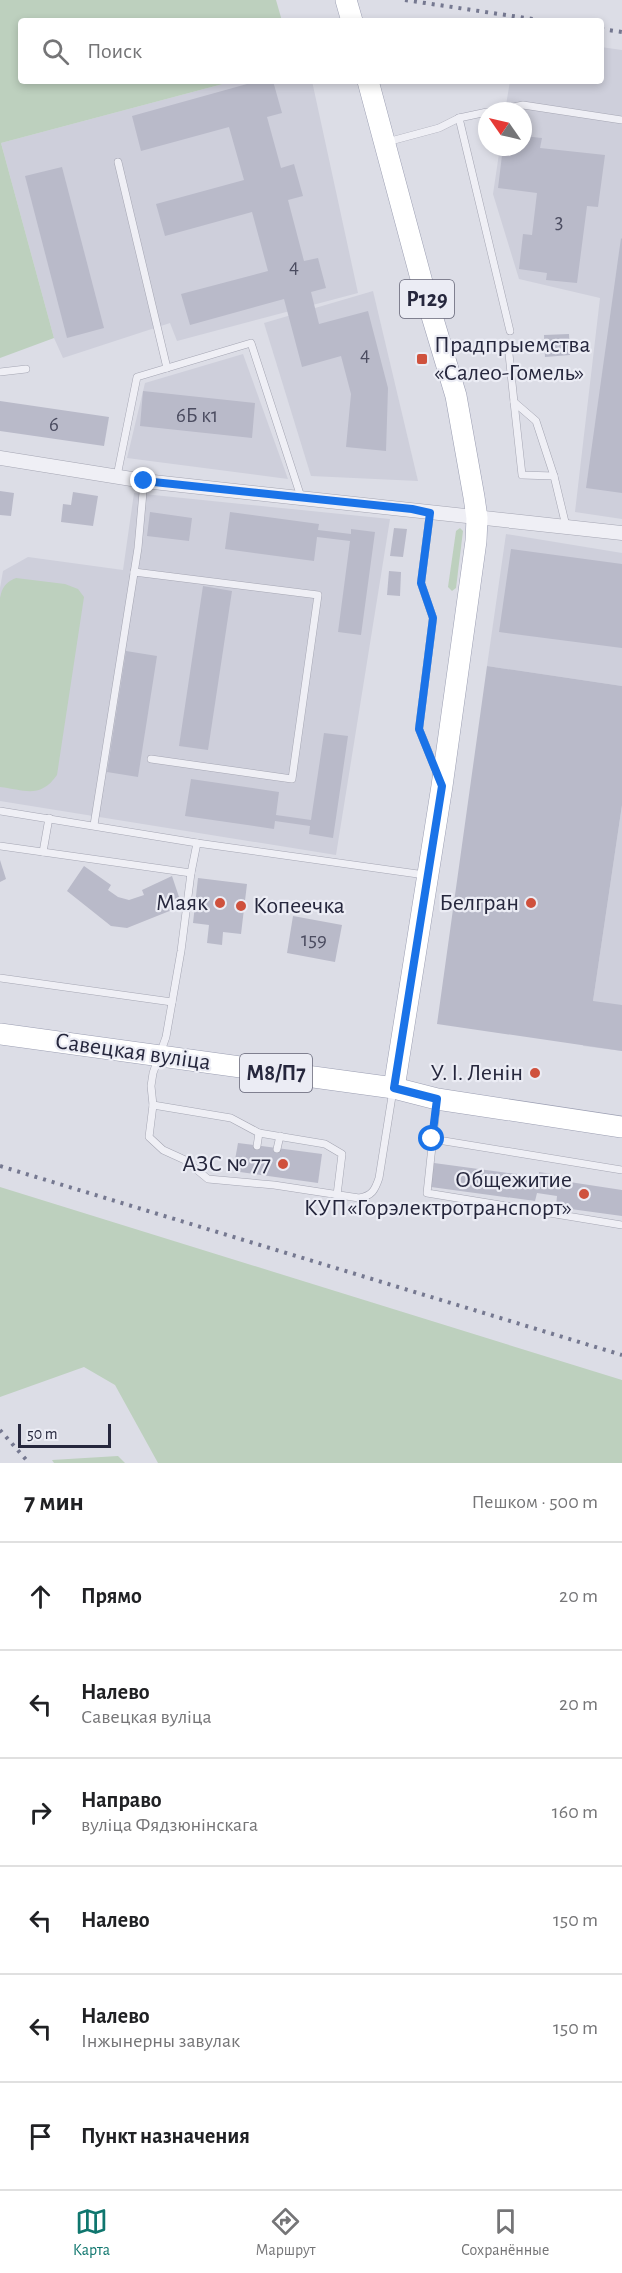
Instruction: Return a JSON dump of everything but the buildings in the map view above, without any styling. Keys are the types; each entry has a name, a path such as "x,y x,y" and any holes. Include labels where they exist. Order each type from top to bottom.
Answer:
{"main road":[{"path":"346,0 351,18"},
{"name":"Р129","path":"369,84 423,286 456,396 477,518 476,541 442,786 394,1088"},
{"name":"Савецкая вуліца","path":"0,1034 394,1088 437,1099 622,1127"}],"street":[{"path":"0,458 144,481 622,533"}],"lane":[{"path":"532,106 622,120"},
{"path":"385,143 478,114"},
{"path":"459,118 510,331"},
{"path":"118,162 166,368"},
{"path":"117,476 137,377 252,343 302,497"},
{"path":"508,354 522,475 554,476"},
{"path":"0,372 26,369"},
{"path":"514,402 536,421 554,476 566,526"},
{"path":"94,825 134,572 144,481"},
{"path":"430,513 421,583 433,618 419,729 442,786"},
{"path":"134,572 318,596 292,779 151,759"},
{"path":"0,811 197,843 428,875"},
{"path":"43,852 49,818"},
{"path":"197,843 166,1037 153,1073 151,1086 153,1105 149,1137 163,1150 184,1160 208,1179 251,1183 274,1181 337,1195 368,1197 375,1189 379,1178 394,1088"},
{"path":"0,846 191,873"},
{"path":"0,978 172,1002"},
{"path":"437,1099 427,1193 622,1225"},
{"path":"153,1105 231,1118 259,1133 325,1144 342,1154 337,1195"},
{"path":"257,1146 259,1133"},
{"path":"277,1149 280,1136"},
{"path":"432,1139 622,1170"},
{"path":"251,1183 254,1174"}],"shaded area":[{"path":"604,47 622,50 622,519 575,512 600,298 519,279 493,194 499,156 532,156 532,102 506,102 510,84 604,84"},
{"path":"223,84 313,84 358,293 177,341 170,323 63,358 54,338 1,143"},
{"path":"373,291 418,481 311,476 264,323"},
{"path":"243,354 288,479 127,458 145,383"},
{"path":"134,493 390,519 336,855 0,801 0,588 3,571 28,557 123,570"},
{"path":"506,534 622,553 622,686 487,666"},
{"path":"622,805 622,1051 583,1046 593,1001"}],"green space":[{"path":"0,0 276,0 281,18 18,18 18,84 223,84 1,143 54,338 0,358"},
{"path":"460,528 463,531 456,588 452,591 448,587 456,531"},
{"path":"16,578 65,584 78,589 84,597 57,775 51,783 32,791 0,787 0,598 5,585"},
{"path":"0,1187 622,1380 622,1463 158,1463 115,1385 84,1367 0,1397"},
{"path":"118,1456 125,1463 54,1463 52,1460"}],"railway":[{"path":"405,0 526,18"},
{"path":"604,29 622,32"},
{"path":"0,1166 622,1355"},
{"path":"0,1430 29,1463"}],"place":[{"name":"Прадпрыемства «Салео-Гомель»","path":"422,359"},
{"name":"Маяк","path":"220,903"},
{"name":"Белгран","path":"531,903"},
{"name":"Копеечка","path":"241,906"},
{"name":"У. І. Ленін","path":"535,1073"},
{"name":"АЗС № 77","path":"283,1164"},
{"name":"Общежитие КУП«Горэлектротранспорт»","path":"584,1194"}],"route":[{"path":"144,481 412,509 430,513 421,583 433,618 419,729 442,786 394,1088 437,1099 432,1139"}]}
